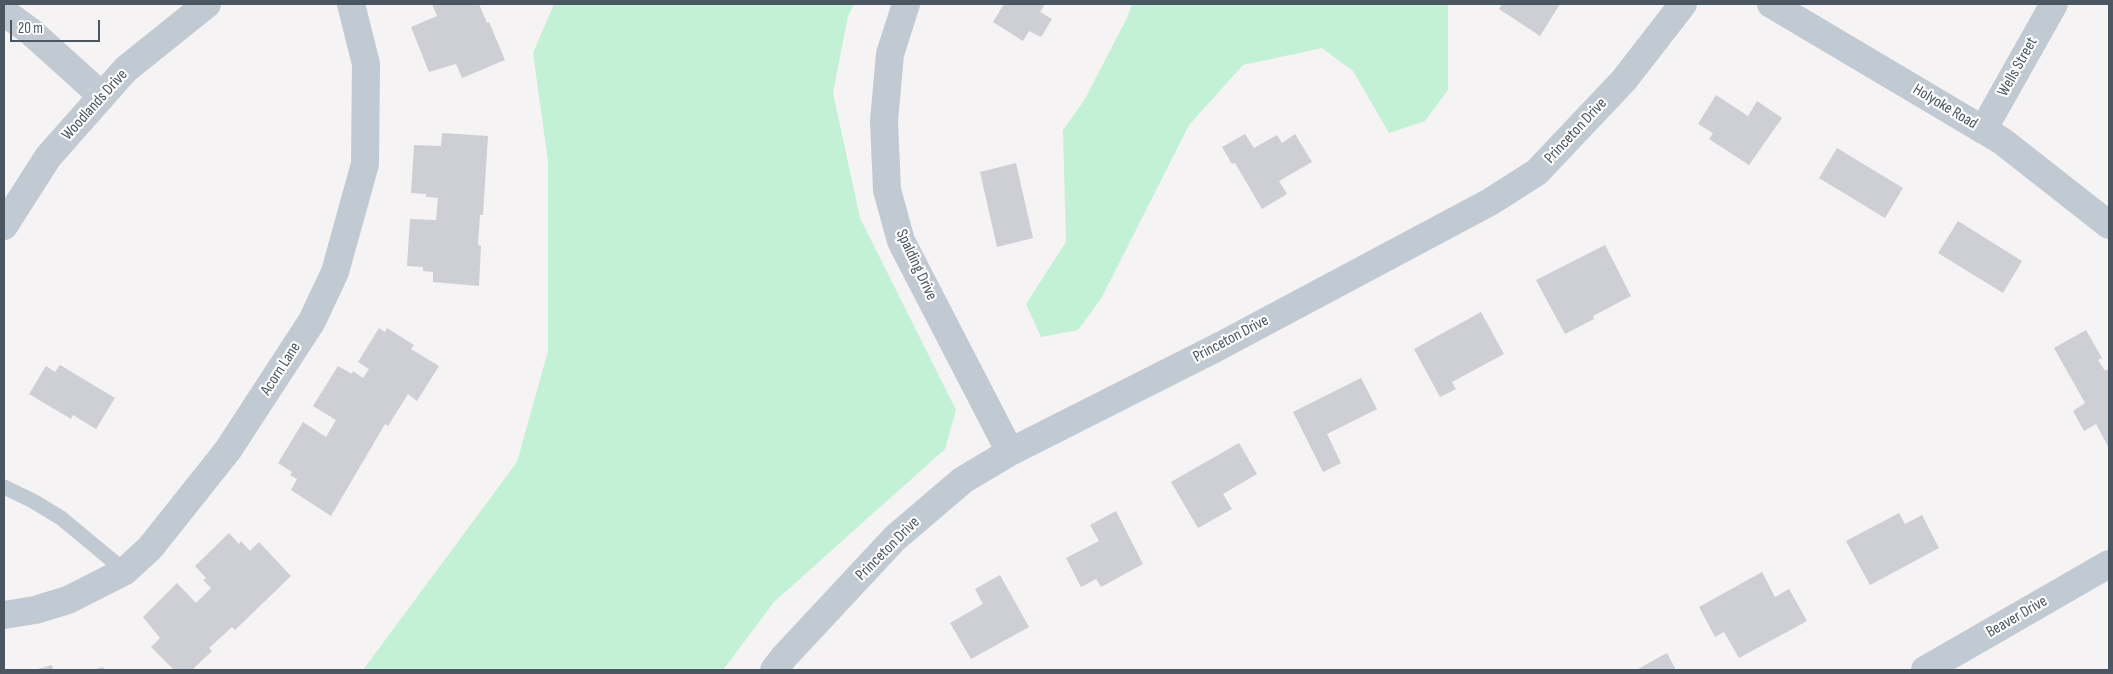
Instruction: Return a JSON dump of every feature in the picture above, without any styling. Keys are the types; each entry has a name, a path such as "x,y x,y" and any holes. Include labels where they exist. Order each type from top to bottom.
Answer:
{"street":[{"name":"Woodlands Drive","path":"4,226 48,157 102,96 126,70 207,4"},
{"name":"Acorn Lane","path":"4,615 35,610 68,600 126,571 150,548 228,450 312,321 335,272 364,164 366,64 351,4"},
{"name":"Spalding Drive","path":"906,4 890,54 885,111 888,190 902,241 1010,452"},
{"name":"Princeton Drive","path":"774,670 895,538 962,480 1010,452 1271,319 1490,202 1537,172 1624,80 1682,4"},
{"name":"Holyoke Road","path":"1771,4 2002,141 2109,225"},
{"name":"Wells Street","path":"1983,130 2054,4"},
{"path":"4,12 30,31 102,96"},
{"name":"Beaver Drive","path":"1925,670 2109,564"}],"lane":[{"path":"4,487 33,501 61,518 126,571"}],"green space":[{"path":"554,4 854,4 848,16 833,93 860,218 956,410 945,449 774,602 723,670 363,670 517,462 548,351 548,161 533,53"},
{"path":"1132,4 1448,4 1448,90 1425,121 1389,133 1353,71 1322,48 1243,65 1189,125 1102,297 1078,330 1041,337 1026,304 1066,242 1063,130 1085,99 1128,16"}],"building":[{"path":"432,4 479,4 505,60 462,78 456,64 429,72 411,27 437,16"},
{"path":"1004,4 1045,4 1040,12 1052,19 1041,37 1029,31 1023,41 993,22"},
{"path":"1502,4 1560,4 1540,36 1499,9"},
{"path":"1716,95 1748,116 1757,101 1782,118 1749,165 1709,139 1713,133 1698,124"},
{"path":"442,133 488,136 483,215 480,215 478,245 481,246 479,286 433,282 433,272 423,271 423,267 407,266 410,219 436,220 438,198 426,197 426,194 411,193 414,145 441,146"},
{"path":"1245,134 1254,148 1277,135 1282,143 1295,134 1312,162 1279,181 1287,194 1262,209 1235,163 1232,164 1222,147"},
{"path":"1837,148 1903,188 1885,218 1819,178"},
{"path":"1016,163 1033,238 997,247 980,172"},
{"path":"1958,221 2022,261 2003,293 1938,253"},
{"path":"1605,245 1631,296 1593,316 1594,319 1565,334 1536,280"},
{"path":"1481,312 1504,354 1452,382 1456,389 1440,397 1414,349"},
{"path":"379,328 385,332 387,328 414,345 411,349 439,366 417,401 408,394 388,426 385,424 331,516 291,490 297,479 290,475 292,472 278,463 303,422 326,437 336,420 313,406 338,366 352,374 353,371 363,378 369,369 358,362"},
{"path":"2086,330 2102,358 2098,360 2105,371 2107,369 2109,372 2109,448 2096,424 2084,431 2073,411 2085,403 2054,348"},
{"path":"60,365 115,398 96,429 73,415 71,419 29,394 46,366 55,372"},
{"path":"1361,378 1377,409 1327,434 1341,463 1323,472 1293,412"},
{"path":"1239,443 1257,474 1223,494 1232,509 1198,528 1171,482"},
{"path":"1116,511 1143,564 1101,587 1096,579 1081,587 1066,558 1099,541 1090,525"},
{"path":"1899,513 1905,524 1922,515 1939,548 1870,585 1846,541"},
{"path":"229,533 239,544 241,541 250,551 259,542 291,576 235,630 232,627 209,648 212,651 192,670 174,670 151,647 160,638 143,617 177,583 196,603 211,588 203,580 206,578 195,566"},
{"path":"1762,572 1775,597 1789,589 1807,621 1739,658 1724,632 1715,637 1699,607"},
{"path":"1000,575 1029,627 971,659 950,623 983,604 975,589"},
{"path":"1667,653 1676,670 1636,670"},
{"path":"52,665 53,670 34,670"},
{"path":"103,667 104,670 91,670"}]}
